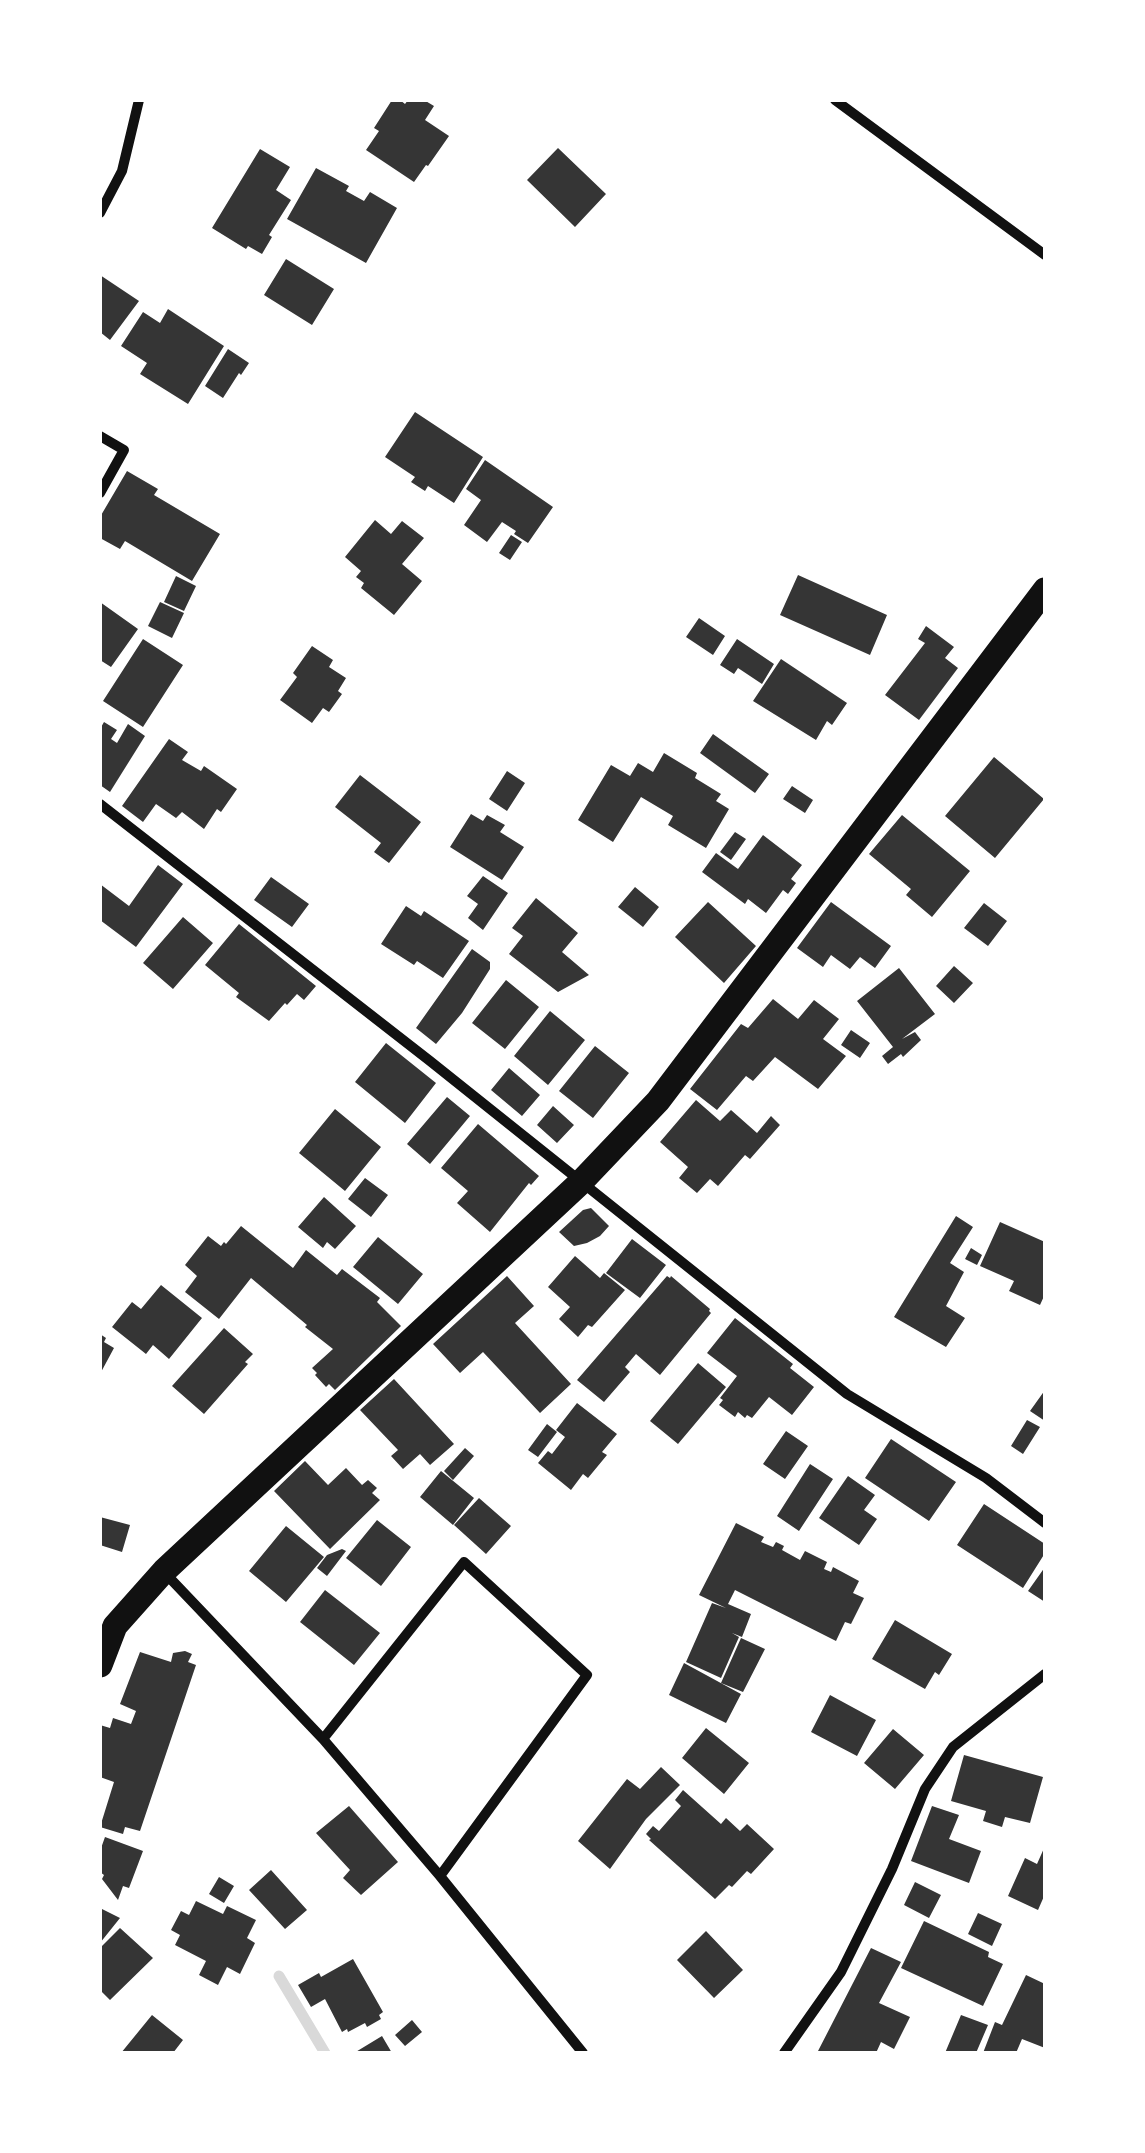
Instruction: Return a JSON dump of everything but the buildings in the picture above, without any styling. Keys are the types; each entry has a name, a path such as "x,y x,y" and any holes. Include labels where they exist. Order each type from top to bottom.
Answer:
{"main road":[{"path":"100,1665 108,1629 164,1571 580,1183 658,1101 1045,590"}],"street":[{"path":"100,213 122,171 138,100"},
{"path":"835,100 1045,256"},
{"path":"100,436 124,450 100,494"},
{"path":"100,804 847,1394 986,1478 1045,1523"},
{"path":"323,1739 464,1562 587,1674 440,1876"},
{"path":"164,1571 323,1739 583,2053"},
{"path":"784,2053 841,1972 892,1869 924,1789 943,1761 953,1748 1045,1674"}],"waterway":[{"path":"279,1976 325,2053"}]}
